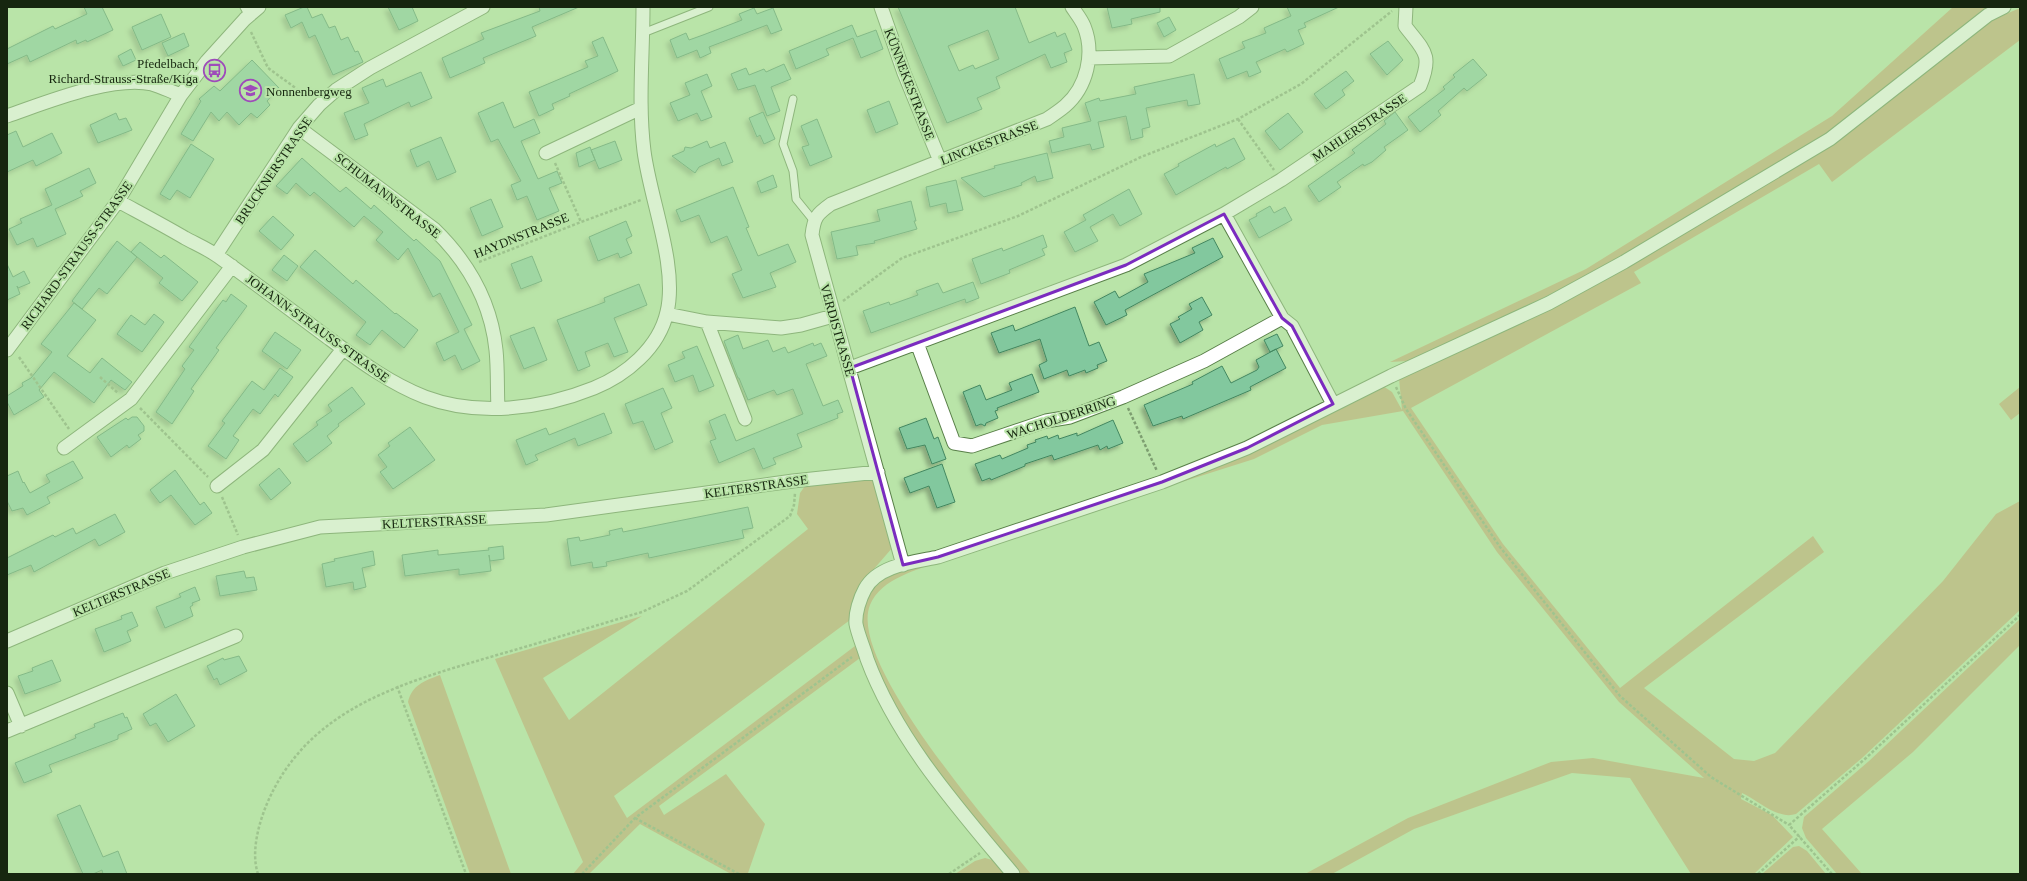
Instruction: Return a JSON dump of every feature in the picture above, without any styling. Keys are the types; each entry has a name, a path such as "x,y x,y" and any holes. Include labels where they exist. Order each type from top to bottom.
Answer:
{"street":[{"name":"RICHARD-STRAUSS-STRASSE","path":"9,347 118,201 181,95 246,14 259,7"},
{"name":"BRUCKNERSTRASSE","path":"216,255 299,128 319,105 336,90 370,68 482,7"},
{"name":"JOHANN-STRAUSS-STRASSE","path":"118,201 216,255 343,349 392,382 426,398 463,406 498,408 534,406 571,397 603,385 634,365 654,341 667,314 670,297 669,269 652,196 644,151 641,108 643,7"},
{"name":"KÜNNEKESTRASSE","path":"881,7 907,80 940,161"},
{"name":"LINCKESTRASSE","path":"813,220 819,213 831,204 1047,119 1066,106 1076,92 1085,75 1089,58 1089,44 1084,26 1072,7"},
{"path":"1089,58 1169,56 1239,17 1252,7"},
{"name":"MAHLERSTRASSE","path":"1224,214 1281,180 1420,86 1427,69 1427,54 1405,26 1406,7"},
{"path":"1013,874 936,778 897,722 876,681 856,624 859,605 865,588 880,573 903,565 938,557 1162,482 1247,448 1391,376 1556,299 1624,262 1830,139 1988,15 2004,7"},
{"path":"7,116 90,90 122,84 152,84 181,95"},
{"path":"546,154 641,108"},
{"name":"SCHUMANNSTRASSE","path":"299,128 434,228 454,248 467,267 482,296 491,322 496,350 498,408"},
{"path":"850,368 1126,265 1224,214 1282,318 1292,326 1333,404"},
{"name":"VERDISTRASSE","path":"813,220 812,235 832,312 850,368 903,565"},
{"path":"64,448 129,400 232,266"},
{"path":"667,314 707,322 781,328 801,326 832,312"},
{"name":"WACHOLDERRING","path":"917,343 954,443 972,446 1046,421 1070,417 1123,396 1204,361 1282,318"},
{"path":"707,322 745,419"},
{"path":"217,486 263,450 343,349"},
{"name":"KELTERSTRASSE","path":"7,641 165,573 243,547 320,527 546,515 793,481 878,472"},
{"path":"7,731 236,636"},
{"path":"7,692 21,726"}],"lane":[{"path":"643,33 710,7"},
{"path":"793,99 783,144 793,171 796,199 813,220"}],"path":[{"path":"832,312 902,258 1018,216 1141,157 1238,119 1301,84 1398,7"},
{"path":"246,14 268,68 319,105"},
{"path":"1238,119 1281,180"},
{"path":"546,154 558,166 581,222"},
{"name":"HAYDNSTRASSE","path":"467,267 652,196"},
{"path":"9,347 76,439"},
{"path":"1391,376 1406,409 1500,547 1620,696 1711,777 1789,825 1832,874"},
{"path":"100,377 129,400 217,486 243,547"},
{"path":"1123,396 1162,482"},
{"path":"258,874 255,853 260,825 272,792 286,769 308,741 329,724 359,703 424,676 642,612 666,602 687,591 790,516 794,505 795,490 793,481"},
{"path":"1789,825 1866,758 2020,615"},
{"path":"582,874 635,818 864,649"},
{"path":"397,686 466,874"},
{"path":"635,818 739,874"},
{"path":"1758,874 1800,836"},
{"path":"949,874 989,845"}],"highlighted area":[{"path":"1224,214 1282,318 1292,326 1333,404 1247,448 1162,482 938,557 903,565 850,368 1126,265"}],"shaded area":[{"path":"1953,7 1992,7 1830,132 1620,258 1545,297 1408,361 1390,362 1586,269 1832,116"},
{"path":"2020,8 2020,40 1832,182 1819,164 1634,272 1641,283 1411,408 1503,544 1620,688 1813,536 1824,552 1644,688 1734,759 1754,761 1775,753 1943,581 1996,514 2020,501 2020,610 1862,758 1796,814 1789,815 1775,812 1742,793 1741,799 1772,815 1793,837 1755,874 1691,874 1630,778 1572,773 1414,829 1332,874 1305,874 1408,818 1551,762 1593,758 1704,778 1619,702 1497,552 1403,411 1322,425 1254,459 1169,486 1250,453 1383,386 1392,392 1402,410 1399,378 1629,266 1832,145 1992,20"},
{"path":"2020,387 2020,413 2011,420 1999,404"},
{"path":"874,477 893,547 860,585 853,600 850,620 614,796 627,818 855,646 860,658 659,806 664,815 726,774 765,824 748,873 749,874 731,874 640,824 589,874 573,874 583,862 495,659 642,616 543,678 569,720 808,529 797,514 800,493 805,486"},
{"path":"943,560 901,576 883,588 875,596 870,605 869,631 880,665 901,703 928,744 987,821 1031,874 1020,874 941,777 903,721 880,680 862,624 864,605 871,591 884,579 903,570"},
{"path":"2020,619 2020,645 1913,752 1822,829 1862,874 1837,874 1806,838 1802,828 1804,817 1869,761"},
{"path":"440,675 511,874 470,874 408,702 412,691 420,684"},
{"path":"1799,846 1807,851 1826,874 1762,874 1793,847"},
{"path":"985,858 996,861 1006,874 955,874 975,861"}],"building":[{"path":"84,7 102,7 113,30 87,42 86,40 77,44 76,40 30,62 27,55 7,64 7,49 53,26 55,29 87,14"},
{"path":"307,7 312,18 322,14 329,28 335,26 341,40 348,37 355,52 358,51 363,62 333,75 315,35 309,38 302,22 291,28 285,15"},
{"path":"388,7 412,7 418,21 399,30"},
{"path":"539,7 579,7 532,27 536,36 483,58 485,63 450,78 442,58 484,39 481,33 540,11"},
{"path":"898,7 1015,7 1029,43 1055,32 1057,37 1065,33 1072,50 1064,53 1067,62 1051,68 1045,54 996,77 1000,88 977,98 982,109 947,123","holes":["988,30 999,59 975,69 973,65 959,71 948,46"]},
{"path":"1107,7 1160,7 1160,12 1131,19 1132,24 1112,28"},
{"path":"1287,7 1339,7 1304,23 1306,27 1298,30 1304,44 1287,52 1285,49 1256,62 1261,72 1249,77 1247,71 1227,79 1219,59 1245,48 1242,42 1266,33 1264,28 1291,16"},
{"path":"754,8 757,14 773,8 782,30 771,34 767,25 709,47 711,53 700,58 697,50 677,58 670,40 686,33 689,40 703,35 742,20 739,14"},
{"path":"161,14 171,37 142,50 132,27"},
{"path":"1169,17 1176,30 1164,37 1157,23"},
{"path":"852,25 857,37 876,30 883,49 861,58 853,38 826,49 829,55 796,69 789,51"},
{"path":"184,33 189,46 168,56 162,43"},
{"path":"603,37 618,71 569,94 570,96 552,104 554,109 539,116 529,92 588,67 585,61 598,56 592,42"},
{"path":"1388,41 1403,60 1387,75 1370,54"},
{"path":"131,49 136,60 123,66 118,56"},
{"path":"1473,59 1487,75 1467,91 1464,88 1438,111 1441,115 1420,132 1408,117 1445,89 1443,87 1455,77 1453,75"},
{"name":"Nonnenbergweg","path":"252,60 279,88 267,101 270,105 257,118 251,113 239,125 227,112 219,121 211,112 193,141 181,134 201,101 199,99 214,86 220,91"},
{"path":"784,64 791,79 771,87 780,111 767,116 755,85 738,90 731,74 746,68 749,75 764,69 766,72"},
{"path":"1346,71 1354,81 1342,90 1345,95 1326,109 1314,94"},
{"path":"421,72 432,98 411,107 409,102 364,124 368,135 355,140 344,113 369,103 362,88 383,79 386,87"},
{"path":"707,74 712,86 701,91 712,117 701,121 697,113 678,121 670,103 690,95 685,83"},
{"path":"1194,74 1200,104 1188,106 1187,100 1146,108 1150,127 1142,129 1143,137 1131,140 1126,116 1098,122 1104,147 1092,150 1090,144 1052,153 1049,141 1064,137 1062,128 1091,121 1085,103 1099,98 1100,101 1136,94 1134,87"},
{"path":"889,101 898,124 876,133 867,110"},
{"path":"503,102 514,128 534,119 540,133 521,141 538,179 557,171 562,183 549,188 559,211 537,220 527,196 517,200 511,185 521,181 498,139 491,142 478,113"},
{"path":"763,112 775,139 764,144 760,135 757,137 749,118"},
{"path":"1395,112 1408,130 1384,147 1386,150 1372,162 1364,166 1363,164 1337,182 1341,187 1319,202 1308,186 1355,153 1352,150 1386,124 1384,121"},
{"path":"116,113 119,120 126,118 132,130 98,143 90,125"},
{"path":"1288,113 1303,132 1280,150 1265,131"},
{"path":"817,119 832,157 810,166 802,147 809,145 801,126"},
{"path":"16,131 23,147 52,133 62,153 36,166 33,160 7,172 7,135"},
{"path":"441,137 456,172 437,180 429,161 417,167 410,150"},
{"path":"1234,138 1245,159 1227,169 1226,167 1176,195 1164,174 1179,166 1178,164 1215,144 1216,147"},
{"path":"615,141 622,160 599,169 591,150"},
{"path":"707,141 710,148 725,142 733,162 722,166 719,158 699,167 695,173 672,156 684,151 685,147 691,148"},
{"path":"191,144 214,159 190,198 177,190 170,200 160,194"},
{"path":"590,147 595,160 579,167 576,153"},
{"path":"1047,153 1053,178 1037,182 1035,176 1021,183 1022,185 984,197 961,178 995,168 994,166"},
{"path":"302,158 340,192 346,187 371,209 374,205 414,241 416,239 440,261 472,325 464,329 480,361 462,370 455,355 444,361 436,343 459,332 440,293 433,297 408,248 398,260 376,240 383,232 364,216 354,227 314,192 310,196 296,183 287,194 276,186"},
{"path":"89,168 96,183 80,191 83,196 55,209 66,234 37,247 33,238 17,245 9,229 22,223 20,219 52,205 45,189"},
{"path":"773,175 777,187 761,193 757,182"},
{"path":"956,180 963,210 948,213 946,203 930,207 926,187"},
{"path":"733,187 749,227 746,228 758,256 788,244 796,262 770,273 776,287 743,298 732,274 742,270 727,236 711,243 699,215 681,222 676,210"},
{"path":"1129,189 1142,214 1120,226 1113,214 1090,227 1098,241 1075,252 1064,232 1086,220 1083,215"},
{"path":"491,199 503,227 482,236 470,208"},
{"path":"911,201 916,221 914,221 917,229 874,241 875,243 856,246 858,255 837,259 831,232 880,221 877,210"},
{"path":"1270,206 1274,213 1285,207 1292,220 1259,238 1249,220"},
{"path":"273,216 294,235 281,250 259,231"},
{"path":"626,221 632,236 626,239 632,253 620,258 618,253 598,261 589,237"},
{"path":"1043,235 1047,247 1042,249 1045,255 1009,270 1010,273 981,284 972,259 1002,248 1003,251"},
{"path":"1213,238 1223,257 1125,310 1127,315 1106,325 1094,302 1115,291 1119,298 1148,282 1144,274 1195,253 1192,248"},
{"path":"117,241 137,257 107,294 99,288 82,309 72,301"},
{"path":"140,242 161,258 164,255 198,282 182,301 159,283 163,278 131,252"},
{"path":"315,250 353,284 356,280 395,314 396,313 418,330 404,348 382,330 370,345 356,335 366,322 300,267"},
{"path":"284,255 298,266 287,281 272,270"},
{"path":"532,256 542,281 521,289 511,264"},
{"path":"7,264 13,277 24,271 30,283 18,288 17,286 20,294 7,300"},
{"path":"973,282 979,298 966,303 965,299 871,333 863,311 889,302 890,305 918,295 916,291 938,283 943,293"},
{"path":"639,284 647,305 614,318 628,352 614,357 608,343 585,352 590,366 578,371 557,320 605,302 604,298"},
{"path":"231,294 247,306 216,348 219,350 191,389 194,391 172,424 156,412 185,369 182,366 194,350 189,347 223,300 226,302"},
{"path":"1202,297 1212,315 1199,322 1203,330 1180,343 1170,324 1180,319 1178,317 1192,309 1189,304"},
{"path":"74,303 96,320 67,356 90,373 102,358 132,382 125,390 111,380 94,403 54,372 39,390 44,397 14,415 7,402 7,396 23,386 22,383 31,378 52,352 41,344"},
{"path":"1075,307 1089,346 1099,342 1107,361 1097,365 1098,368 1086,373 1085,370 1069,376 1067,370 1044,379 1039,365 1047,361 1040,339 999,353 991,333 1013,325 1015,331"},
{"path":"154,314 164,322 142,352 117,334 131,315 145,325"},
{"path":"534,327 547,360 524,369 510,336"},
{"path":"275,332 301,350 287,369 262,351"},
{"path":"1277,334 1283,346 1270,352 1264,340"},
{"path":"738,335 743,349 768,340 773,352 785,347 788,353 813,343 814,346 821,343 827,356 806,364 823,406 838,400 843,412 837,414 838,418 797,434 802,447 773,458 776,464 763,469 754,448 719,463 710,441 716,439 709,421 725,414 736,441 803,414 793,389 777,395 774,390 748,400 724,341"},
{"path":"697,346 714,386 699,392 693,375 675,382 668,365 685,358 682,352"},
{"path":"1276,349 1286,368 1250,387 1251,390 1183,419 1182,416 1153,426 1144,405 1193,384 1192,382 1222,366 1231,383 1257,370 1259,367 1256,360"},
{"path":"280,368 293,377 278,397 275,394 260,414 253,409 233,436 239,440 226,459 208,446 225,423 222,421 252,381 264,390"},
{"path":"1032,374 1039,392 997,408 998,410 995,411 998,418 986,423 985,426 981,424 976,426 963,392 980,385 986,400 1012,390 1009,383"},
{"path":"352,387 365,404 338,424 339,426 327,436 332,443 307,462 293,444 318,425 316,422 332,411 328,405"},
{"path":"663,388 672,408 661,413 673,442 655,450 643,421 633,424 625,404"},
{"path":"604,413 612,433 578,446 575,438 535,455 538,460 526,465 516,440 546,428 549,435"},
{"path":"132,417 137,417 144,426 144,431 138,435 141,439 129,448 127,445 111,457 97,437 126,418 128,420"},
{"path":"926,418 934,439 938,437 946,459 932,464 925,445 907,449 899,428"},
{"path":"1113,420 1123,443 1108,449 1107,446 1100,450 1098,445 1054,460 1052,455 1025,464 1025,466 991,480 990,478 982,481 975,464 1000,455 1002,459 1028,448 1027,445 1036,442 1035,440 1047,436 1048,439 1058,435 1059,439 1077,433 1077,436"},
{"path":"410,427 435,460 393,489 380,472 387,467 378,455 390,446 388,443"},
{"path":"73,461 83,478 47,497 50,503 27,515 23,508 12,511 7,501 7,476 18,471 23,483 24,482 30,493 50,482 46,475"},
{"path":"942,464 955,502 937,508 929,486 910,493 904,478"},
{"path":"279,468 291,483 271,500 259,485"},
{"path":"175,470 200,505 204,502 212,513 195,525 171,495 160,503 150,490"},
{"path":"748,507 753,528 742,530 744,538 649,558 648,553 606,562 607,566 593,568 592,562 571,566 567,539 579,537 580,541 610,535 609,531 622,528 623,532"},
{"path":"115,514 125,532 99,546 95,539 34,572 31,565 7,575 7,558 53,535 55,537 73,528 76,534"},
{"path":"503,546 504,559 490,561 489,555 491,571 459,575 459,569 405,576 402,555 438,550 438,555 489,550 488,548"},
{"path":"373,551 375,565 362,568 366,587 354,590 353,582 326,587 322,564 335,561 334,559"},
{"path":"244,571 246,578 254,577 257,590 220,596 216,576"},
{"path":"195,587 200,600 192,603 193,605 190,607 193,616 165,628 156,607 181,597 179,594"},
{"path":"132,612 138,626 127,631 131,641 104,652 95,629 122,619 121,616"},
{"path":"239,656 247,671 220,685 217,678 214,680 207,666 223,658 224,660"},
{"path":"52,660 61,681 25,694 18,676 33,671 32,668"},
{"path":"176,694 195,726 168,742 156,723 150,726 143,714"},
{"path":"123,713 125,718 127,717 132,729 118,735 118,739 49,765 52,772 24,783 15,763 76,738 75,735 95,727 94,724"},
{"path":"80,805 103,857 118,851 127,874 103,874 102,870 93,874 83,874 57,815"}],"place":[{"name":"Pfedelbach, Richard-Strauss-Straße/Kiga","path":"214,70"},
{"name":"Nonnenbergweg","path":"251,91"}]}
